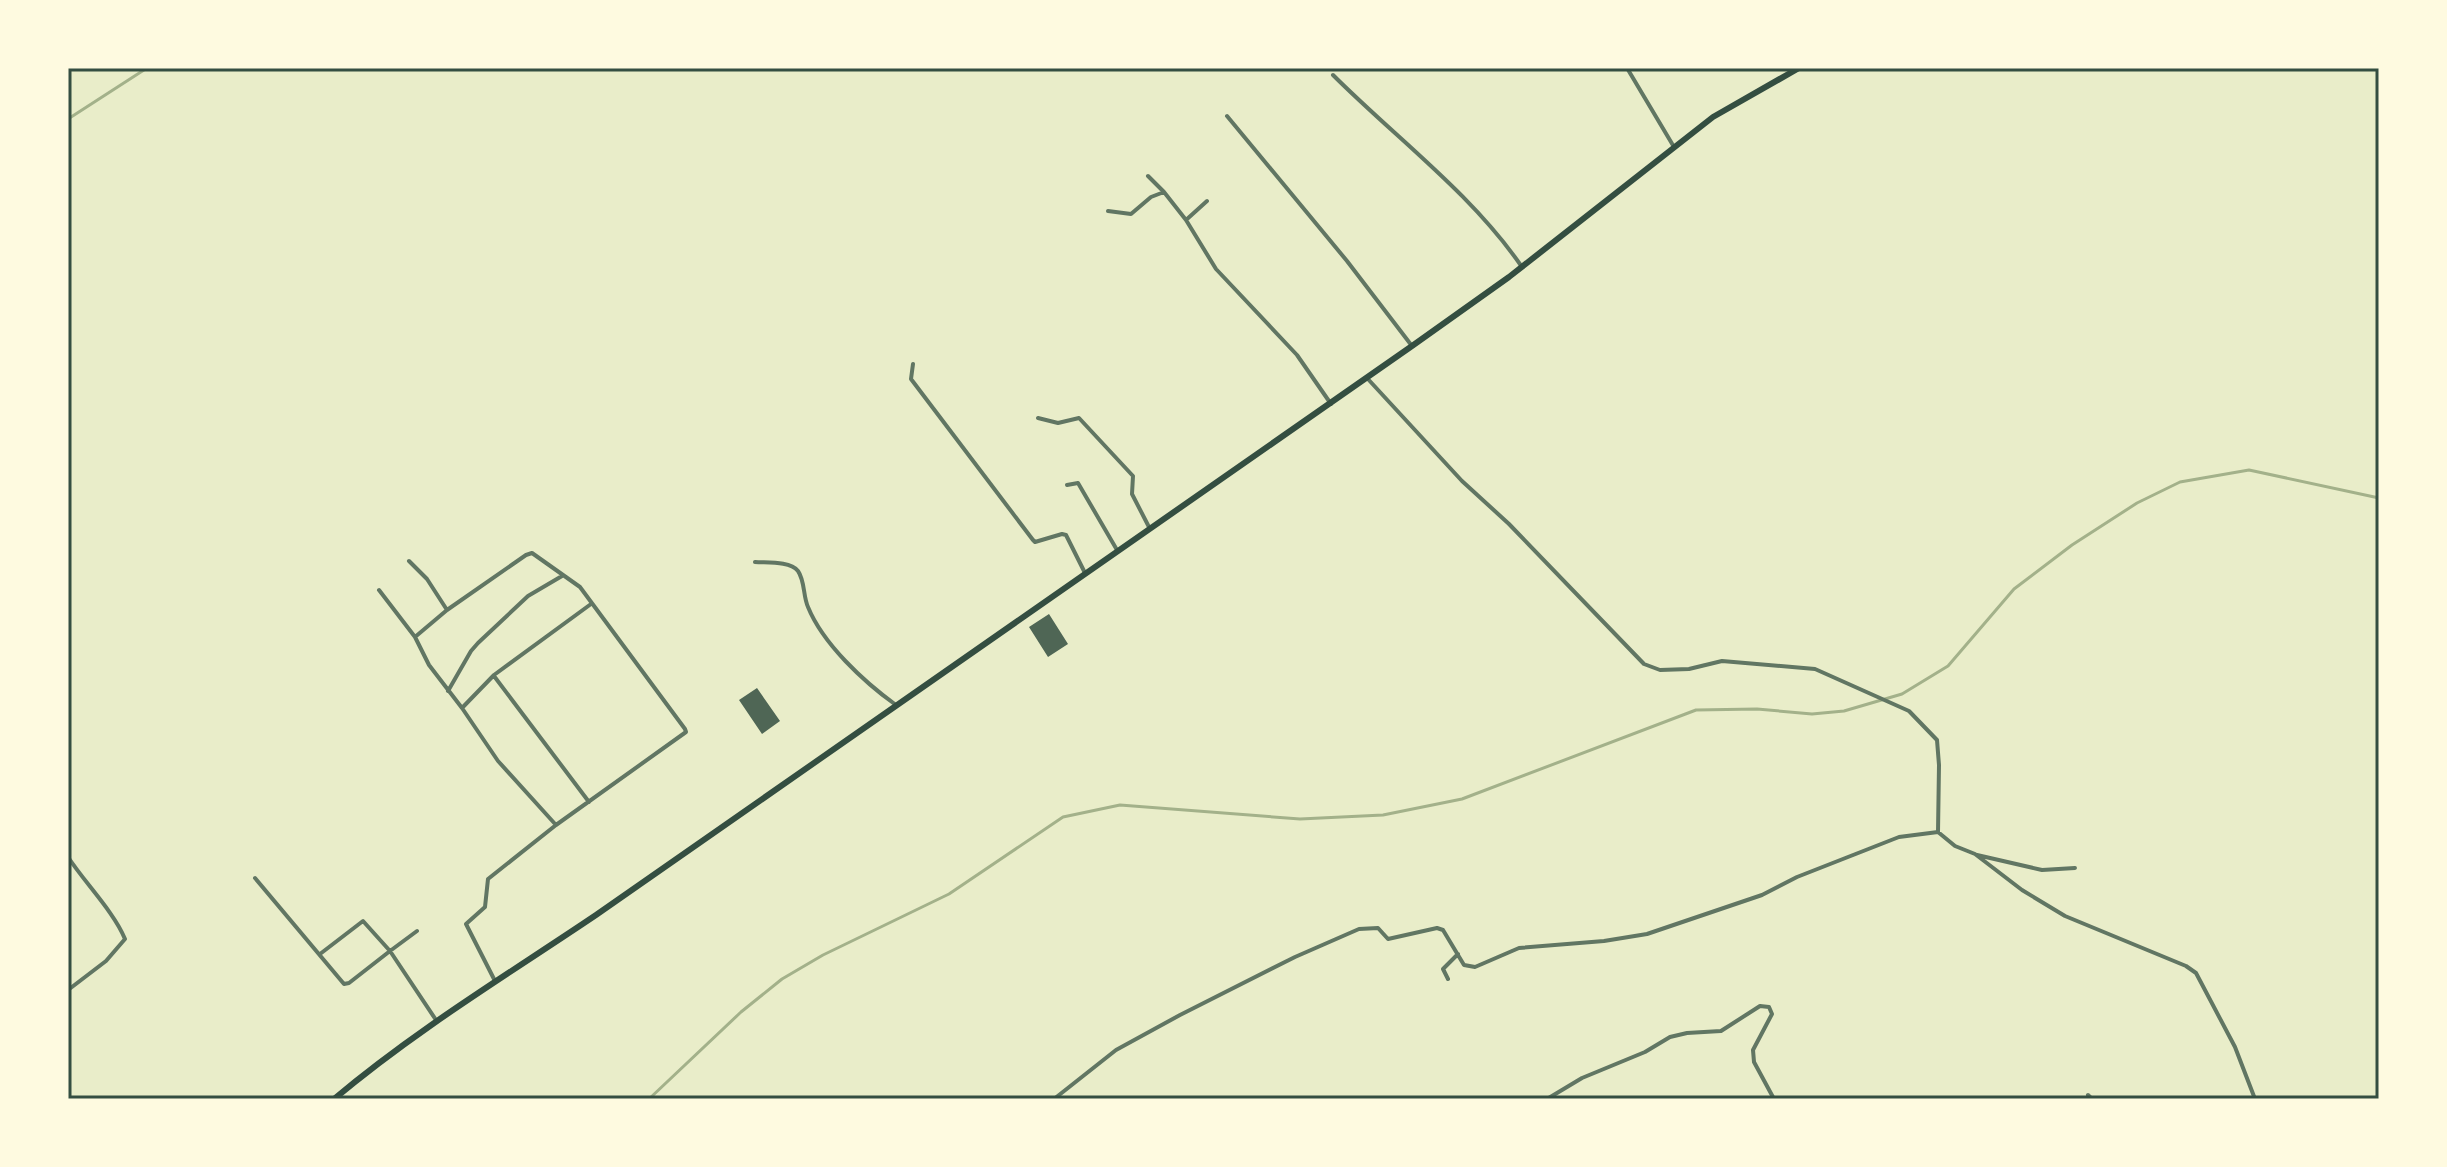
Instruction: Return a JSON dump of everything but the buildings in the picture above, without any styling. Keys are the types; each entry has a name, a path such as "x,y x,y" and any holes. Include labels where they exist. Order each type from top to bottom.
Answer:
{"main road":[{"path":"334,1099 436,1020 497,983 1331,404 1522,267 1713,117 1799,68"}],"street":[{"path":"1627,68 1674,147"},
{"path":"1333,75 1468,202 1500,236 1522,267"},
{"path":"1227,116 1347,261 1412,346"},
{"path":"1148,176 1186,220 1216,269 1297,355 1331,404"},
{"path":"1108,211 1129,215 1151,197 1164,192"},
{"path":"1186,220 1207,201"},
{"path":"913,364 911,379 1033,540 1066,535 1085,573"},
{"path":"1367,378 1462,481 1509,524 1644,664 1660,670 1689,669 1722,661 1815,669 1909,711 1937,740 1938,832"},
{"path":"1038,418 1058,423 1079,418 1133,476 1132,494 1150,529"},
{"path":"1067,485 1078,483 1118,551"},
{"path":"415,637 447,610 532,553 580,587 686,732 556,825 488,879 485,907 466,924 497,983"},
{"path":"409,561 427,579 447,610"},
{"path":"755,562 792,566 798,571 808,609 822,631 862,678 896,705"},
{"path":"448,691 478,643 528,596 563,576"},
{"path":"379,590 415,637 429,665 498,761 556,825"},
{"path":"462,708 494,675 591,604"},
{"path":"494,675 589,802"},
{"path":"1054,1099 1116,1050 1287,960 1359,929 1378,928 1388,939 1443,930 1464,965 1475,967 1519,948 1647,934 1762,895 1797,877 1899,837 1938,832 1955,846 1975,854 2042,870 2075,868"},
{"path":"1975,854 1998,874 2065,916 2186,966 2196,973 2235,1047 2255,1099"},
{"path":"68,857 120,927 125,939 106,961 68,990"},
{"path":"255,878 346,985 417,931"},
{"path":"320,954 363,921 390,951 436,1020"},
{"path":"1448,979 1443,969 1458,954"},
{"path":"1547,1099 1582,1078 1645,1052 1670,1037 1721,1031 1760,1006 1769,1007 1772,1014 1753,1050 1754,1062 1774,1099"}],"waterway":[{"path":"68,119 147,68"},
{"path":"649,1099 741,1012 782,979 823,955 949,894 1063,817 1120,805 1300,819 1383,815 1462,799 1696,710 1757,709 1812,714 1844,711 1902,694 1948,666 2014,589 2072,545 2137,503 2180,482 2249,470 2379,498"}]}
